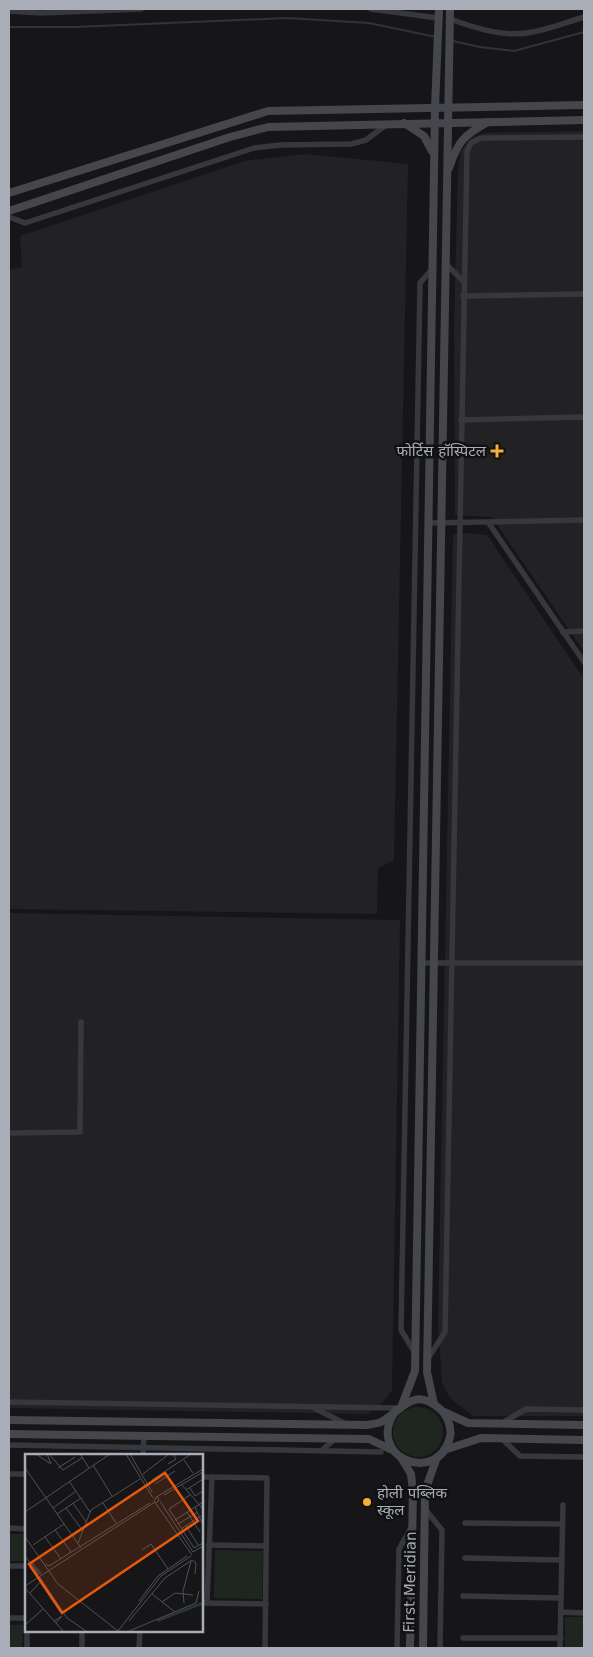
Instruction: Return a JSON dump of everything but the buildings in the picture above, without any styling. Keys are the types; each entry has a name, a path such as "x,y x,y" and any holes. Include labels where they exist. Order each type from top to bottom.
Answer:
{"street":[{"path":"9,11 141,9"},
{"path":"371,9 391,10 438,22"},
{"path":"392,1450 388,1439 387,1426 416,1371 432,269 439,9"},
{"path":"434,1404 427,1372 427,1360 450,9"},
{"path":"450,19 489,31 520,34 532,33 584,17"},
{"path":"9,193 268,111 584,105"},
{"path":"9,211 230,137 268,127 584,120"},
{"path":"446,177 455,150 462,138 490,121"},
{"path":"9,218 25,224 254,148 366,140 387,123"},
{"path":"404,123 424,136 430,144 434,160"},
{"path":"427,1360 445,1332 458,522 467,151 471,143 481,138 584,137"},
{"path":"445,263 463,281"},
{"path":"416,1355 402,1330 402,1310 420,283 432,269"},
{"path":"463,296 584,294"},
{"path":"460,420 584,417"},
{"path":"428,523 584,520"},
{"path":"488,522 584,662"},
{"path":"563,632 584,631"},
{"path":"421,963 584,963"},
{"path":"9,1133 80,1132 81,1022"},
{"path":"9,1420 268,1422 366,1426 381,1422 398,1407 408,1402 423,1400 468,1423 584,1425"},
{"path":"9,1402 398,1407"},
{"path":"312,1407 348,1426"},
{"path":"500,1424 526,1409 584,1410"},
{"path":"9,1434 369,1439 392,1450 402,1459 418,1463 437,1457 444,1450 450,1435 448,1420 444,1412"},
{"path":"144,1436 144,1454"},
{"path":"321,1451 336,1438"},
{"path":"444,1450 481,1438 584,1440"},
{"path":"500,1438 520,1456 584,1457"},
{"path":"9,1445 381,1452"},
{"name":"First Meridian","path":"423,1648 425,1491 437,1457"},
{"name":"First Meridian","path":"402,1459 411,1474 413,1524 410,1648"},
{"path":"9,1474 25,1474"},
{"path":"202,1477 266,1478 265,1648"},
{"path":"212,1477 204,1603 266,1604"},
{"path":"560,1648 562,1505"},
{"path":"425,1509 442,1530 440,1648"},
{"path":"465,1523 562,1524"},
{"path":"397,1648 399,1549 413,1524"},
{"path":"9,1528 25,1529"},
{"path":"209,1545 266,1546"},
{"path":"465,1558 562,1560"},
{"path":"9,1566 25,1566"},
{"path":"463,1596 561,1598"},
{"path":"561,1612 584,1613"},
{"path":"9,1618 25,1618"},
{"path":"27,1632 27,1648"},
{"path":"82,1632 82,1648"},
{"path":"139,1648 140,1632"},
{"path":"463,1638 560,1638"}],"shaded area":[{"path":"584,131 584,652 492,517 455,515 454,327 458,171 461,151 470,138 485,133"},
{"path":"305,154 408,164 394,860 378,868 377,914 9,909 9,270 22,267 20,236 245,161"},
{"path":"453,534 487,535 584,679 584,1416 473,1416 450,1398 442,1383 438,1323"},
{"path":"9,913 400,920 392,1390 383,1402 367,1414 9,1408"},
{"path":"413,1407 423,1407 436,1414 443,1427 443,1437 436,1450 423,1457 413,1457 404,1453 397,1446 393,1437 393,1427 397,1418 404,1411"},
{"path":"9,1534 24,1534 24,1561 9,1561"},
{"path":"215,1550 263,1551 262,1599 214,1598"},
{"path":"565,1617 584,1617 584,1648 565,1648"},
{"path":"9,1625 23,1625 22,1648 9,1648"}],"waterway":[{"path":"9,27 75,27 287,18 369,23 436,37"},
{"path":"453,41 480,47 514,51 584,32"}],"place":[{"name":"फोर्टिस हॉस्पिटल","path":"497,451"},
{"name":"होली पब्लिक स्कूल","path":"367,1502"}]}
